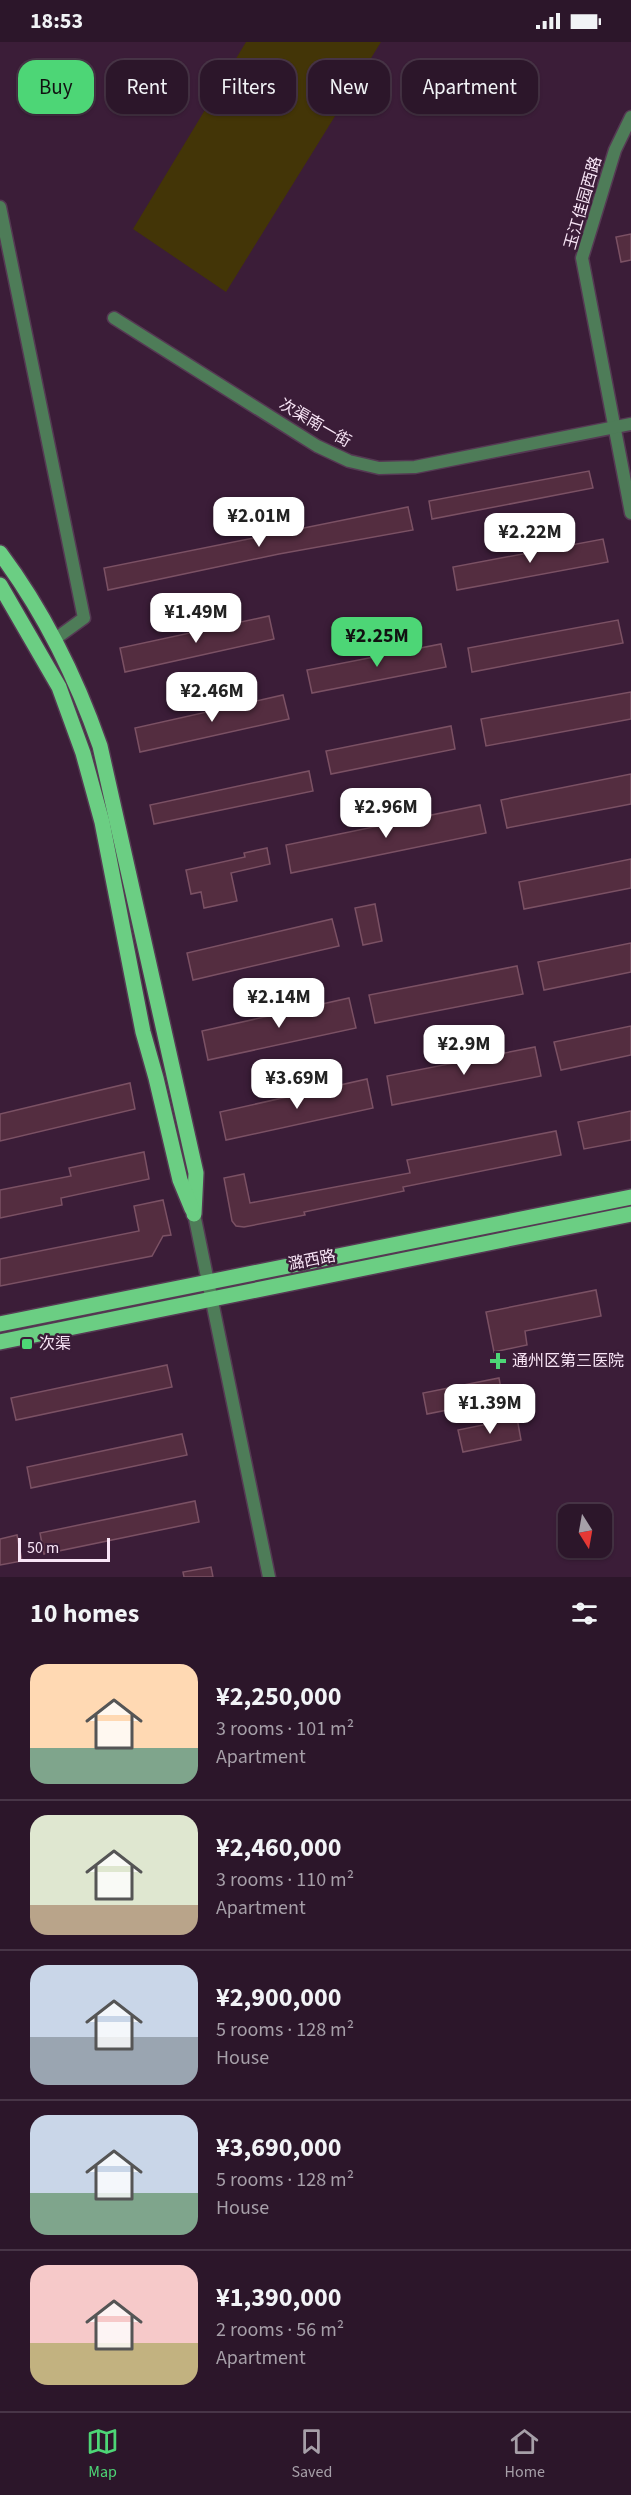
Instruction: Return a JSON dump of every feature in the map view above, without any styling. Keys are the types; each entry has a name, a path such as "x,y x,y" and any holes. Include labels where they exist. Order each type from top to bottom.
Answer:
{"main road":[{"path":"0,553 55,639 76,680 100,746 196,1173 194,1214"},
{"path":"0,585 59,687 83,753 102,822 143,1032 180,1180 194,1214"},
{"name":"潞西路","path":"0,1324 631,1197"},
{"name":"潞西路","path":"0,1342 631,1214"}],"street":[{"name":"玉江佳园西路","path":"631,117 615,150 582,258 631,513"},
{"path":"0,207 84,618 55,639"},
{"name":"次渠南一街","path":"114,318 317,446 349,461 379,468 436,464 631,424"},
{"path":"194,1214 269,1577"}],"shaded area":[{"path":"246,42 381,42 370,60 308,60 308,114 336,114 226,292 133,229 202,114 296,114 296,60 235,60"}],"building":[{"path":"631,234 631,260 621,262 616,237"},
{"path":"589,471 593,488 432,519 429,501"},
{"path":"408,507 413,530 279,554 108,590 104,568"},
{"path":"603,539 608,562 457,590 453,567"},
{"path":"269,616 274,639 125,672 120,648"},
{"path":"618,620 623,643 472,672 468,648"},
{"path":"441,644 446,667 312,693 307,670"},
{"path":"631,692 631,719 486,746 481,719"},
{"path":"283,695 289,719 140,752 135,728"},
{"path":"451,726 455,749 331,774 326,751"},
{"path":"309,771 313,791 154,824 150,805"},
{"path":"631,774 631,804 507,828 501,800"},
{"path":"480,805 486,833 291,873 286,845"},
{"path":"267,848 270,864 231,873 237,901 204,908 201,892 191,894 186,870 245,857 244,853"},
{"path":"631,859 631,888 524,909 519,882"},
{"path":"375,904 382,941 363,945 355,908"},
{"path":"332,919 339,946 193,980 187,953"},
{"path":"631,943 631,972 544,990 538,962"},
{"path":"517,966 523,994 375,1023 369,995"},
{"path":"349,998 356,1028 208,1060 202,1031"},
{"path":"631,1026 631,1055 561,1070 554,1042"},
{"path":"535,1047 541,1076 392,1105 387,1076"},
{"path":"367,1079 373,1108 226,1140 220,1112"},
{"path":"130,1083 135,1109 0,1141 0,1114"},
{"path":"631,1111 631,1140 584,1149 578,1122"},
{"path":"556,1131 561,1155 403,1187 404,1191 304,1212 305,1215 244,1227 236,1226 232,1221 224,1178 244,1174 250,1203 410,1173 407,1160"},
{"path":"144,1152 149,1179 61,1198 62,1205 0,1218 0,1190 71,1176 69,1168"},
{"path":"163,1200 171,1235 163,1236 152,1256 0,1286 0,1259 139,1231 134,1206"},
{"path":"596,1290 601,1316 525,1331 527,1345 494,1352 486,1312"},
{"path":"167,1365 172,1387 16,1420 11,1398"},
{"path":"499,1378 503,1399 427,1414 423,1393"},
{"path":"517,1418 521,1440 463,1452 458,1430"},
{"path":"182,1434 187,1455 31,1488 27,1467"},
{"path":"195,1501 199,1522 44,1554 40,1533"},
{"path":"17,1535 22,1561 0,1565 0,1539"},
{"path":"211,1567 213,1577 184,1577 183,1572"}],"place":[{"name":"次渠","path":"27,1344"},
{"name":"通州区第三医院","path":"498,1361"}]}
